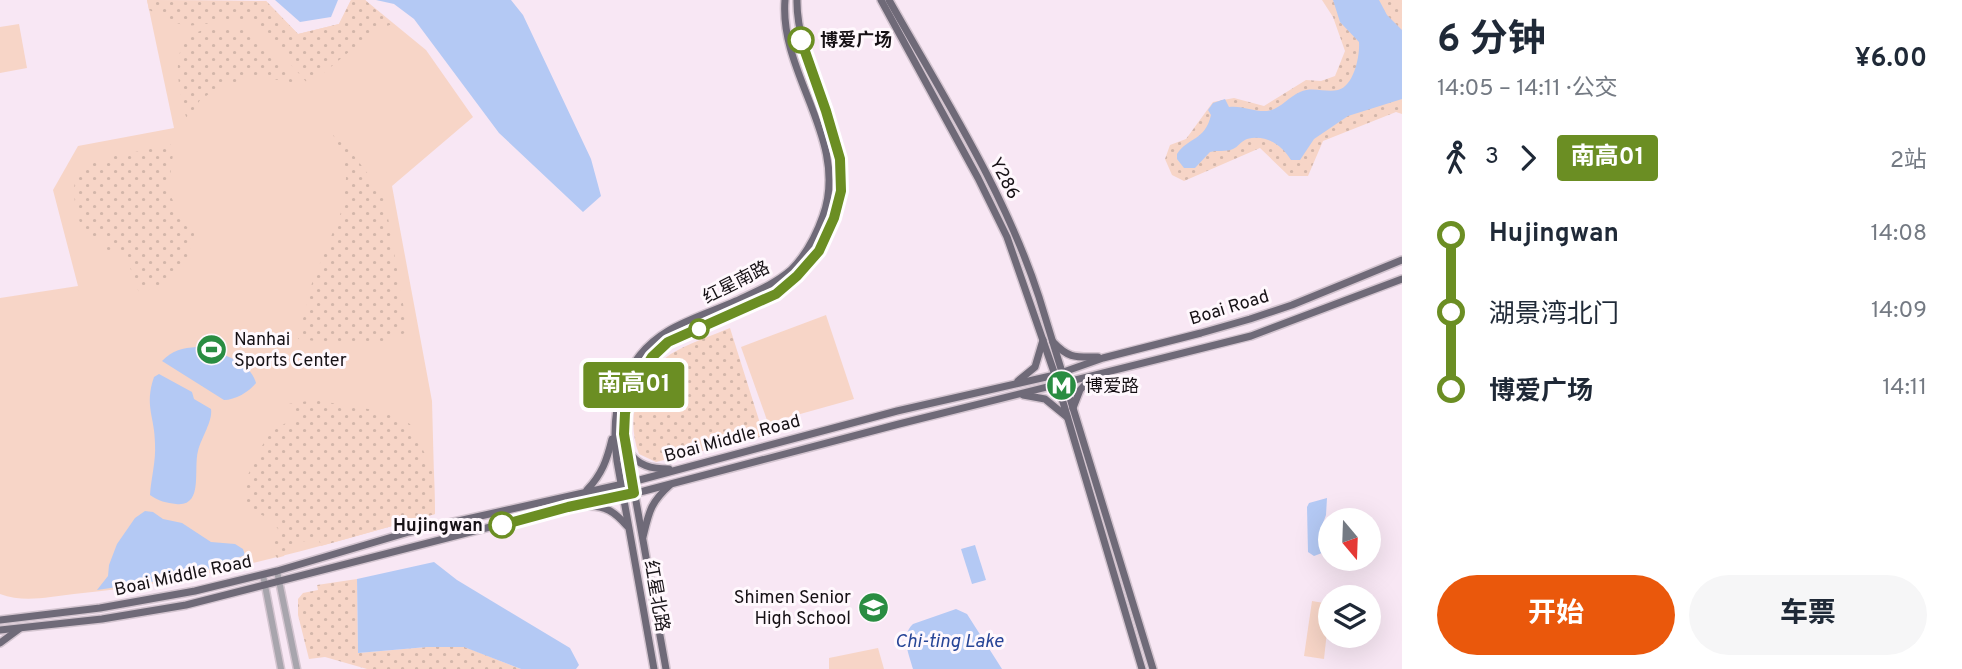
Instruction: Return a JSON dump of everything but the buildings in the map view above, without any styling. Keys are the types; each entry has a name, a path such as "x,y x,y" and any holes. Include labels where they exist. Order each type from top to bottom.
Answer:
{"main road":[{"name":"红星南路","path":"629,528 613,435 619,394 645,349 668,331 769,286 791,270 811,246 824,212 828,189 828,158 788,44 785,0"},
{"path":"666,669 626,447 625,413 632,389 652,357 668,342 776,294 797,276 819,251 834,218 841,191 840,159 801,40 797,0"},
{"name":"Y286","path":"881,0 1007,237 1048,340"},
{"name":"Y286","path":"889,0 1008,218 1032,276 1062,384"},
{"name":"Boai Road","path":"1058,374 1103,358 1250,318 1402,260"},
{"name":"Boai Road","path":"1062,384 1251,336 1402,279"},
{"path":"1015,384 1035,368 1048,340 1073,357 1103,358"},
{"name":"Boai Middle Road","path":"0,620 100,608 195,591 263,575 409,533 621,484 897,411 1058,374"},
{"path":"1073,409 1080,390 1092,377"},
{"path":"1062,384 1073,409 1153,669"},
{"path":"1062,384 1068,419 1142,669"},
{"name":"Boai Middle Road","path":"0,630 102,619 186,605 1062,384"},
{"path":"1019,394 1045,399 1068,419"},
{"path":"585,492 607,463 613,435"},
{"path":"626,447 631,457 643,466 676,469"},
{"path":"643,542 649,509 655,498 671,484"},
{"path":"568,507 606,508 618,515 629,528"},
{"name":"红星北路","path":"629,528 654,669"},
{"path":"0,643 21,628"}],"street":[{"path":"277,571 297,669"},
{"path":"263,575 281,669"}],"shaded area":[{"name":"Nanhai Sports Center","path":"147,0 266,1 298,34 339,24 351,0 365,0 426,50 473,117 392,186 432,401 435,514 256,562 166,582 45,598 9,597 0,594 0,298 78,286 53,190 78,146 174,128"},
{"path":"147,0 266,1 298,34 339,24 351,0 365,0 392,24 373,32 309,85 256,25 239,20 181,24 149,10"},
{"path":"1322,0 1402,0 1402,114 1396,112 1323,141 1308,176 1289,176 1260,148 1184,181 1172,175 1165,159 1170,145 1186,139 1213,102 1234,98 1264,106 1306,80 1321,81 1335,76 1345,51 1333,17"},
{"path":"19,24 27,68 0,73 0,27"},
{"path":"244,27 295,83 246,78 215,90 200,100 187,120 179,86 181,48 187,39 200,31"},
{"path":"329,123 384,195 408,332 376,344 348,345 298,339 312,283 344,205 344,155 327,124"},
{"path":"168,143 174,147 168,191 186,226 195,231 187,264 160,285 139,293 124,250 109,255 102,234 86,239 76,209 74,187 79,173 90,164"},
{"path":"826,315 854,399 768,423 741,347"},
{"path":"730,328 764,436 656,462 639,454 633,424 639,394 645,381 665,358"},
{"path":"314,400 386,412 410,424 434,472 435,514 321,546 318,538 289,545 284,556 277,558 269,545 276,539 278,529 271,520 247,507 246,479 271,432 294,418 288,404"},
{"path":"357,579 358,653 427,647 465,647 521,669 367,669 325,657 309,659 298,615 298,599 303,593 318,590 317,585"},
{"path":"1312,601 1318,602 1318,648 1325,648 1324,659 1304,656"},
{"path":"878,648 884,669 829,669 829,658"}],"water":[{"path":"275,0 338,0 331,17 300,22"},
{"path":"376,0 511,0 523,15 591,159 601,196 583,212 499,133 414,19 394,4"},
{"path":"1333,0 1379,0 1387,15 1402,30 1402,99 1348,116 1314,139 1300,160 1291,160 1283,150 1267,139 1254,138 1245,140 1230,150 1210,152 1195,168 1184,168 1177,159 1177,154 1205,130 1211,115 1208,110 1213,103 1225,99 1229,107 1267,111 1300,92 1338,90 1348,83 1357,62 1359,42 1340,22"},
{"path":"197,347 240,363 253,375 256,383 242,395 224,400 162,361 178,350"},
{"path":"159,374 192,392 194,399 211,409 198,451 194,494 191,500 185,503 166,502 150,495 155,435 150,396 154,377"},
{"path":"1327,498 1326,508 1318,508 1318,554 1314,556 1308,552 1309,503"},
{"path":"145,511 182,523 211,542 235,544 243,549 245,555 185,577 97,590 108,576 117,544 135,518"},
{"path":"975,545 986,580 972,584 961,549"},
{"path":"434,562 457,580 570,648 579,665 576,669 521,669 464,647 358,653 357,579"},
{"name":"Chi-ting Lake","path":"956,609 967,614 1002,669 913,669 906,640 909,629 913,624"}],"bus line":[{"name":"南高01","path":"502,525 634,493 624,434 625,413 632,389 652,357 668,342 776,294 797,276 819,251 834,218 841,191 840,159 801,40"}],"place":[{"name":"博爱广场","path":"801,40"},
{"name":"Nanhai Sports Center","path":"211,349"},
{"name":"博爱路","path":"1062,386"},
{"name":"Hujingwan","path":"502,525"},
{"name":"Shimen Senior High School","path":"874,607"}]}
